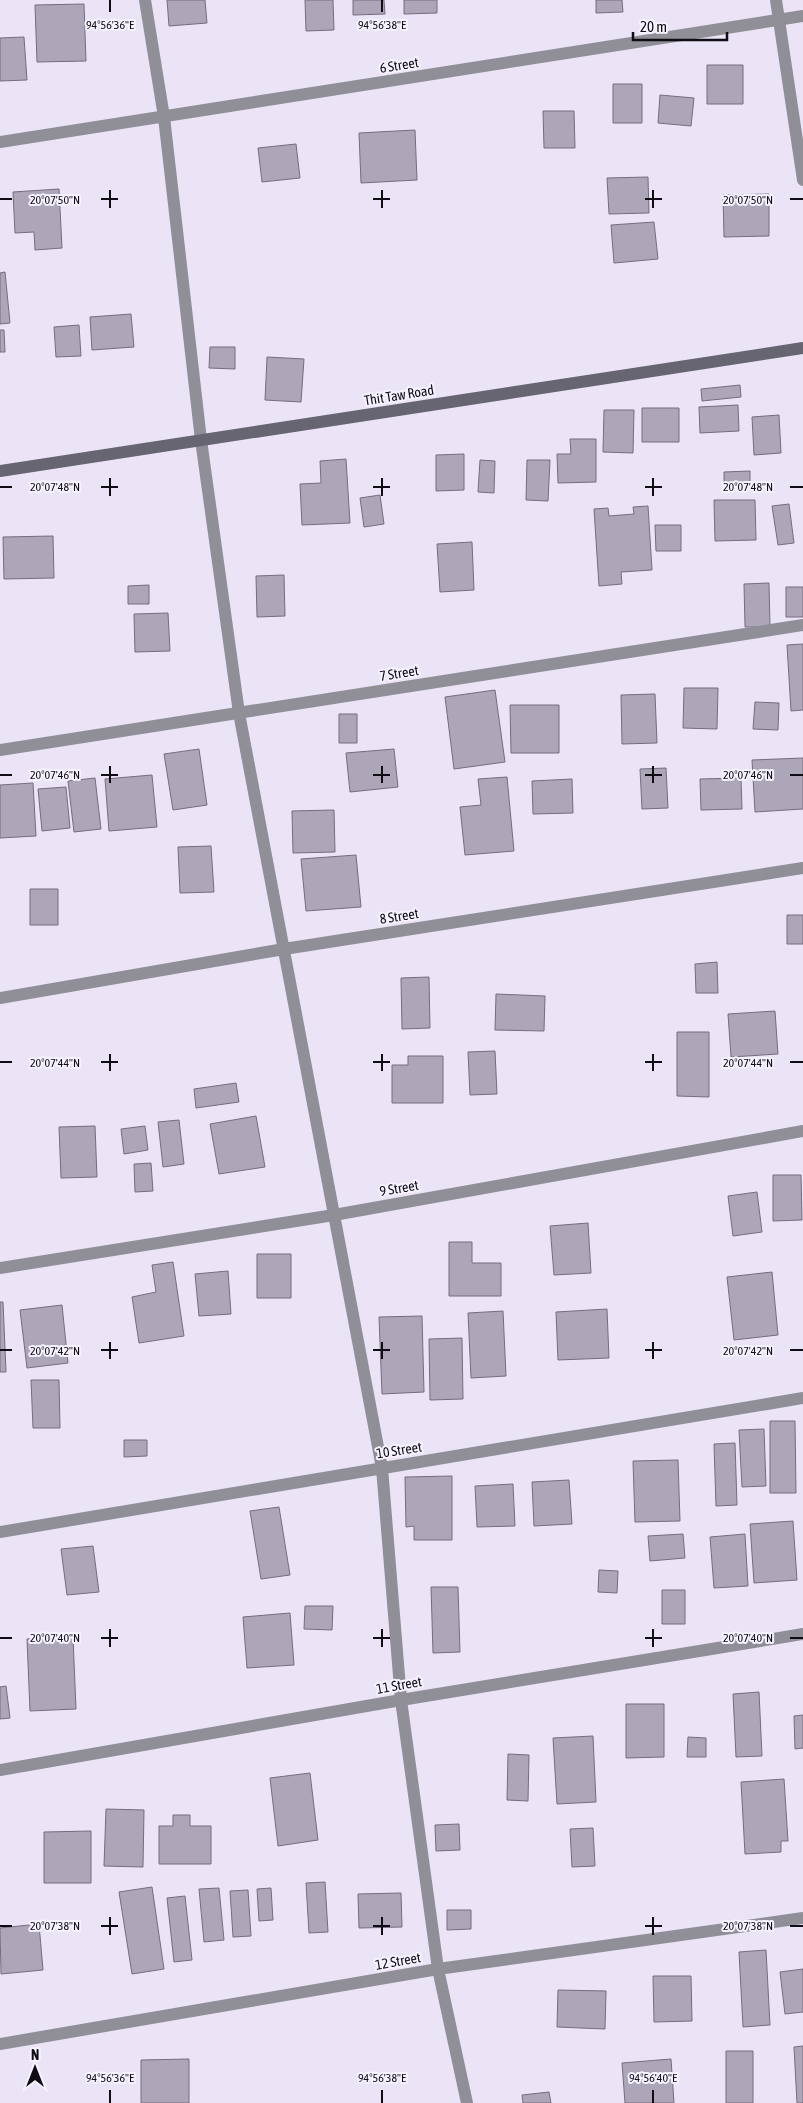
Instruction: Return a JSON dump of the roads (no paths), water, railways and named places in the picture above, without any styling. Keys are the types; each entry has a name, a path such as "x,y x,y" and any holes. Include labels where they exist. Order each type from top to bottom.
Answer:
{"street":[{"path":"145,0 164,117 201,440 239,713 382,1468 401,1700 438,1969 467,2103"},
{"path":"776,0 803,180"},
{"name":"6 Street","path":"0,142 803,16"},
{"name":"Thit Taw Road","path":"0,471 803,348"},
{"name":"7 Street","path":"0,750 803,625"},
{"name":"8 Street","path":"0,998 284,949 803,868"},
{"name":"9 Street","path":"0,1268 334,1215 803,1131"},
{"name":"10 Street","path":"0,1532 803,1398"},
{"name":"11 Street","path":"0,1770 401,1700 803,1634"},
{"name":"12 Street","path":"0,2044 438,1969 803,1918"}]}
